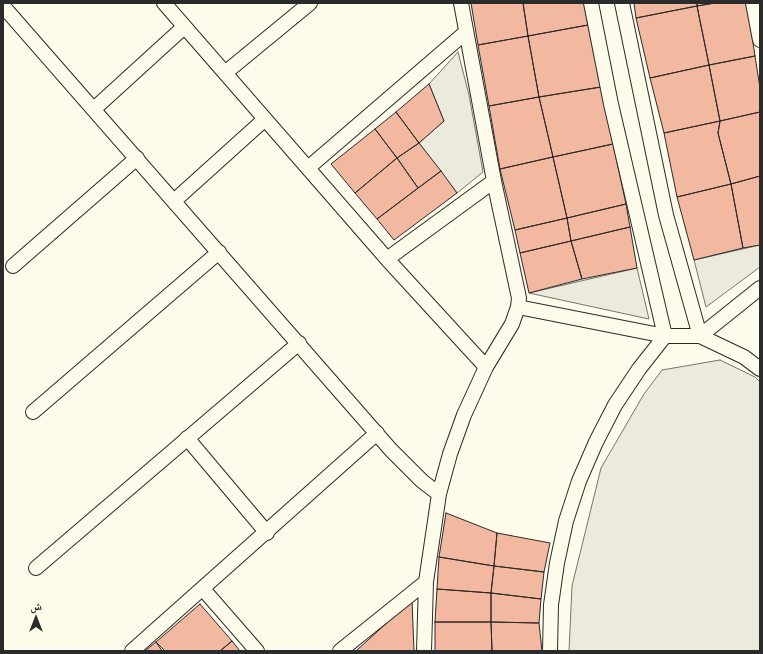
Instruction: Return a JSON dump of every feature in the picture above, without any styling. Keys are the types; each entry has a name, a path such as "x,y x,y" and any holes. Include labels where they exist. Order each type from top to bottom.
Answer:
{"street":[{"path":"164,3 387,259 486,368"},
{"path":"225,73 310,3"},
{"path":"424,651 426,582 439,494 450,454 464,415 486,368 512,324 518,307 518,289 494,181 461,3"},
{"path":"591,3 611,104 665,336"},
{"path":"622,3 666,215 700,336"},
{"path":"753,3 760,40"},
{"path":"3,6 406,466 439,494"},
{"path":"94,109 184,27"},
{"path":"308,168 466,32"},
{"path":"174,201 266,119"},
{"path":"13,266 137,158"},
{"path":"387,259 494,181"},
{"path":"33,412 219,252"},
{"path":"700,336 760,288"},
{"path":"518,307 665,336 700,336 744,357 760,369"},
{"path":"550,651 551,605 557,562 566,521 579,481 596,442 615,405 639,369 665,336"},
{"path":"36,568 298,343"},
{"path":"132,651 377,433"},
{"path":"187,438 266,533"},
{"path":"340,651 426,582"},
{"path":"203,589 257,651"}],"shaded area":[{"path":"458,52 469,95 483,172 457,193 419,143 444,121 429,84"},
{"path":"760,245 760,267 706,307 694,260"},
{"path":"637,268 649,319 529,293"},
{"path":"720,360 755,377 760,382 760,651 569,651 572,586 601,468 644,394 662,370"}],"building":[{"path":"471,3 523,3 528,36 478,45"},
{"path":"523,3 584,3 588,25 528,36"},
{"path":"634,3 697,3 697,6 636,18"},
{"path":"697,3 715,3 697,6"},
{"path":"715,3 747,3 755,56 709,65 697,6"},
{"path":"697,6 709,65 650,78 636,18"},
{"path":"588,25 601,87 539,97 528,36"},
{"path":"528,36 539,97 489,106 478,45"},
{"path":"755,56 760,88 760,112 720,121 709,65"},
{"path":"709,65 720,121 664,133 650,78"},
{"path":"429,84 444,121 419,143 396,112"},
{"path":"601,87 613,144 553,157 539,97"},
{"path":"539,97 553,157 500,169 489,106"},
{"path":"396,112 419,143 397,158 375,129"},
{"path":"760,112 760,176 731,184 718,133 720,121"},
{"path":"720,121 718,133 731,184 677,197 664,133"},
{"path":"375,129 397,158 355,193 331,164"},
{"path":"419,143 441,171 418,188 397,158"},
{"path":"613,144 626,204 567,218 553,157"},
{"path":"553,157 567,218 515,230 500,169"},
{"path":"397,158 418,188 377,219 355,193"},
{"path":"441,171 457,193 394,240 377,219"},
{"path":"760,176 760,245 743,248 731,184"},
{"path":"731,184 743,248 694,260 677,197"},
{"path":"626,204 630,227 571,241 567,218"},
{"path":"567,218 571,241 520,253 515,230"},
{"path":"630,227 637,268 582,279 571,241"},
{"path":"571,241 582,279 529,293 520,253"},
{"path":"446,513 497,533 494,566 439,557"},
{"path":"497,533 550,543 544,572 494,566"},
{"path":"439,557 494,566 491,593 437,589"},
{"path":"494,566 544,572 541,599 491,593"},
{"path":"437,589 491,593 491,622 435,622"},
{"path":"491,593 541,599 539,623 491,622"},
{"path":"412,600 414,651 356,651"},
{"path":"200,604 232,641 220,651 165,651 156,642"},
{"path":"435,622 491,622 492,651 435,651"},
{"path":"491,622 539,623 542,651 492,651"},
{"path":"232,641 240,651 220,651"},
{"path":"156,642 162,651 145,651"}]}
